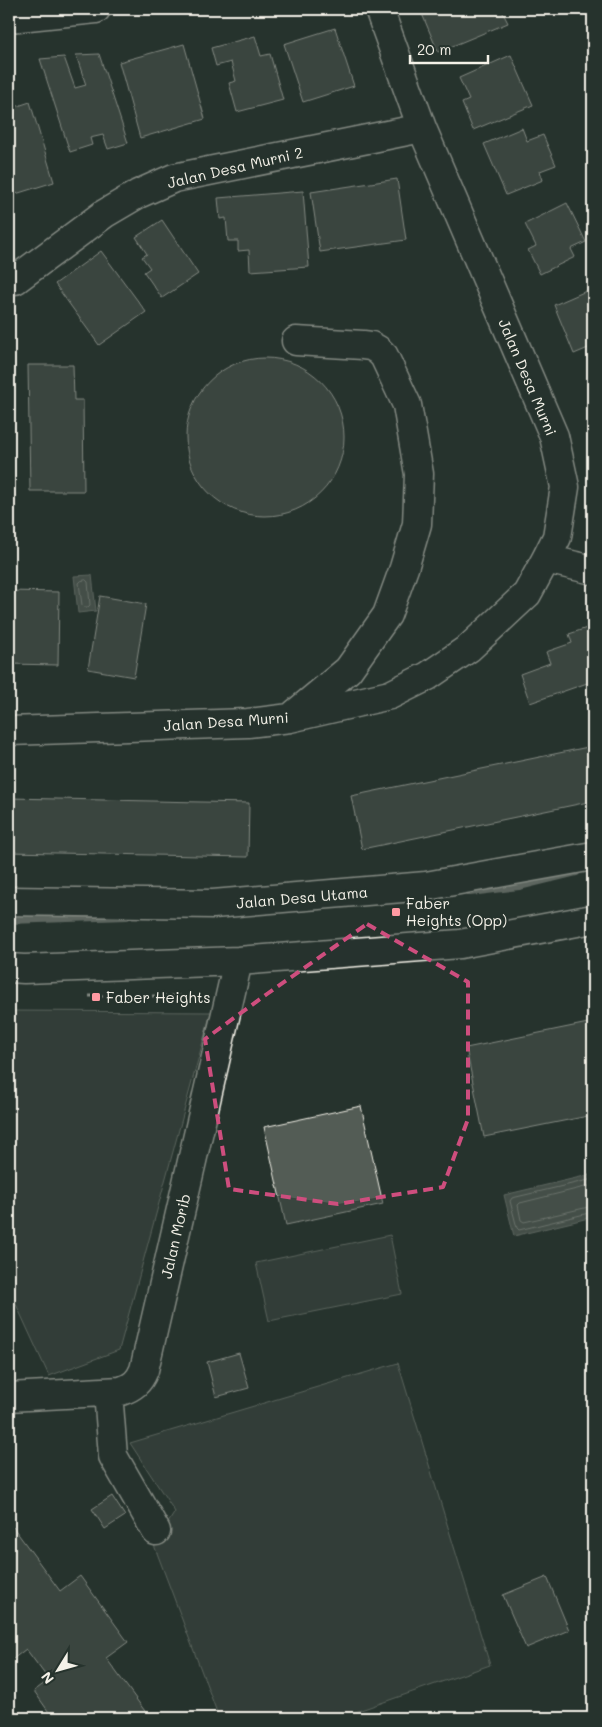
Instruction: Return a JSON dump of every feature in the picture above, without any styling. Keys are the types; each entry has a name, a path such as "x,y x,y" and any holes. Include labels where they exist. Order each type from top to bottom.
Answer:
{"street":[{"path":"9,18 96,9"},
{"name":"Jalan Desa Murni","path":"9,730 248,723 290,718 390,695 428,676 469,648 527,594 546,559 557,537 565,488 554,436 422,128 379,9"},
{"name":"Jalan Desa Murni 2","path":"15,280 104,214 138,194 174,178 422,128"},
{"path":"290,718 348,670 387,615 417,524 419,474 407,405 388,364 378,350 363,345 296,341"},
{"path":"546,559 593,570"},
{"name":"Jalan Desa Utama","path":"9,901 213,904 426,886 593,856"},
{"path":"9,968 238,961 460,944 593,919"},
{"name":"Jalan Morib","path":"9,1397 121,1391 136,1384 144,1370 238,961"},
{"path":"108,1392 113,1456 156,1531"}],"highlighted area":[{"path":"367,924 468,982 468,1119 443,1187 338,1204 229,1189 205,1039"}],"shaded area":[{"path":"9,1011 211,1012 119,1350 49,1376 9,1289"},
{"path":"390,1235 402,1294 269,1321 256,1263"},
{"path":"398,1363 490,1665 338,1718 217,1718 218,1715 154,1545 175,1512 130,1443"}],"water":[{"path":"92,575 96,611 78,613 74,576"},
{"path":"593,1174 593,1217 514,1236 504,1195"}],"building":[{"path":"420,9 501,9 508,23 438,52"},
{"path":"335,28 354,86 303,102 284,44"},
{"path":"255,36 261,56 270,54 283,100 237,112 229,83 236,81 231,62 216,66 211,48"},
{"path":"184,44 205,119 140,138 119,62"},
{"path":"99,54 128,143 108,149 103,135 90,138 92,145 70,152 40,59 64,57 75,88 86,85 76,55"},
{"path":"511,55 533,105 473,130 462,103 469,100 459,78"},
{"path":"30,102 54,182 9,196 9,109"},
{"path":"522,128 527,141 543,135 556,165 540,171 543,180 506,195 484,144"},
{"path":"397,179 406,240 320,252 311,192"},
{"path":"303,191 309,267 250,271 249,250 238,251 238,241 228,241 226,218 220,219 218,198"},
{"path":"567,203 586,242 571,249 575,257 540,274 528,250 536,246 525,224"},
{"path":"162,220 198,274 162,298 144,272 150,268 142,257 147,254 136,237"},
{"path":"101,251 146,312 99,345 55,284"},
{"path":"593,288 593,346 574,354 554,305"},
{"path":"265,358 295,364 309,371 321,381 331,393 338,407 344,437 338,467 331,481 321,493 309,503 295,510 265,516 235,510 221,503 209,493 199,481 192,467 186,437 192,407 199,393 209,381 221,371 235,364"},
{"path":"28,365 73,365 74,400 83,400 84,491 30,491"},
{"path":"9,591 59,592 58,665 9,664"},
{"path":"100,596 146,604 134,677 88,669"},
{"path":"593,626 593,681 530,703 520,674 550,663 546,652 572,643 569,634"},
{"path":"593,746 593,801 362,849 351,796"},
{"path":"9,798 249,803 248,857 9,852"},
{"path":"593,1022 593,1115 484,1137 466,1048"},
{"path":"361,1106 383,1204 286,1225 264,1127"},
{"path":"239,1353 249,1388 216,1397 207,1362"},
{"path":"112,1496 125,1516 105,1529 92,1509"},
{"path":"13,1527 60,1591 80,1576 128,1642 106,1658 150,1718 53,1718 34,1691 49,1680 26,1649 9,1662 9,1530"},
{"path":"547,1577 569,1630 526,1648 503,1595"}],"waterway":[{"path":"470,892 519,886 576,872"},
{"path":"9,920 127,916"}],"place":[{"name":"Faber Heights (Opp)","path":"396,912"},
{"name":"Faber Heights","path":"96,997"}]}
